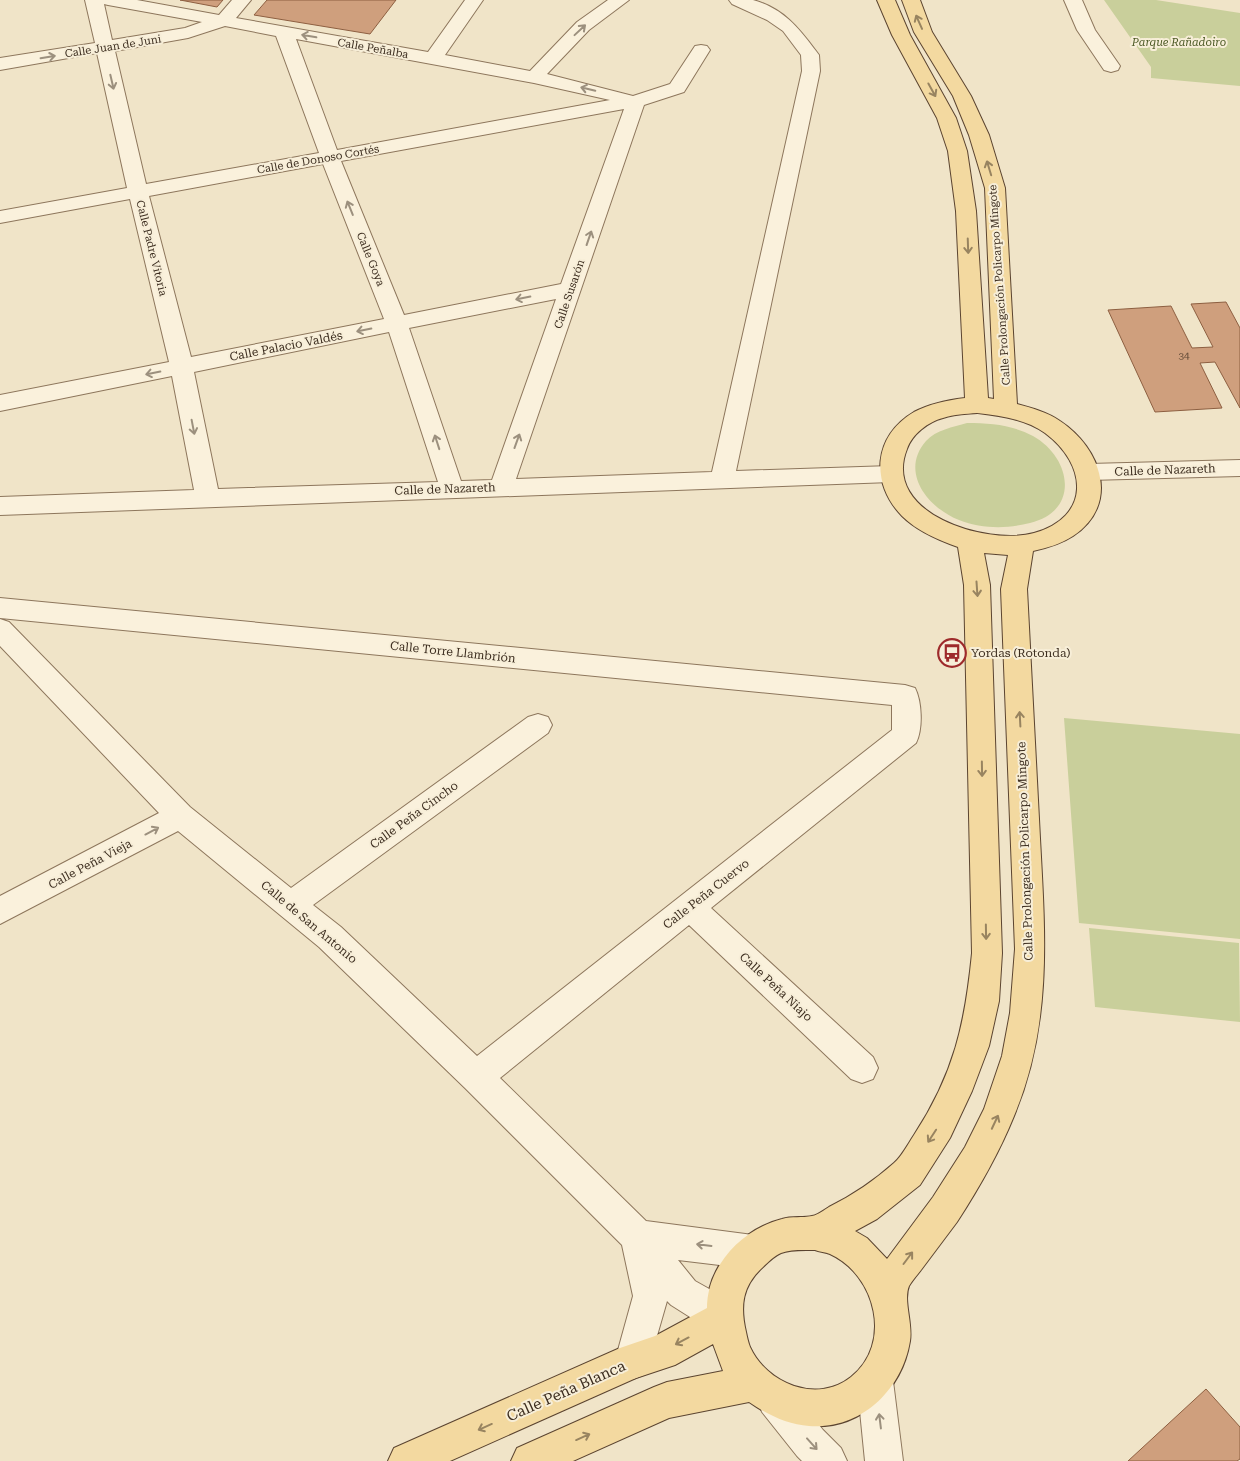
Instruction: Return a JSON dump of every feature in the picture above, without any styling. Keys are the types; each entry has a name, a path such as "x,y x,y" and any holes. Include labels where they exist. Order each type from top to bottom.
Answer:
{"main road":[{"path":"886,0 900,36 940,106 953,137 965,185 977,405"},
{"name":"Calle Prolongación Policarpo Mingote","path":"911,0 923,32 962,96 979,135 995,188 1006,408"},
{"path":"977,405 1006,408 1030,415 1052,426 1070,440 1083,457 1089,472 1091,491 1086,506 1077,520 1062,531 1044,540 1022,545 996,545 970,541 941,531 916,514 899,495 891,474 892,452 903,433 922,418 948,408 977,405"},
{"path":"815,1233 865,1208 908,1173 938,1127 956,1091 973,1046 983,1001 986,953 977,586 970,541"},
{"name":"Calle Prolongación Policarpo Mingote","path":"890,1302 891,1282 944,1210 977,1159 999,1113 1018,1056 1026,1013 1030,949 1014,589 1022,545"},
{"path":"815,1233 840,1240 862,1256 879,1276 890,1302 894,1330 888,1357 875,1381 854,1399 830,1408 801,1408 764,1391 733,1353 725,1318 726,1294 738,1268 752,1252 771,1239 792,1234 815,1233"},
{"name":"Calle Peña Blanca","path":"407,1461 633,1361 662,1352 725,1318"},
{"path":"530,1461 667,1400 764,1391"}],"street":[{"name":"Calle Padre Vitoria","path":"94,0 138,193 182,367 207,497"},
{"name":"Calle Peñalba","path":"108,0 534,77 636,101"},
{"path":"223,21 242,0"},
{"path":"433,59 474,0"},
{"path":"534,77 583,26 620,0"},
{"path":"722,480 811,71 810,54 789,26 773,16 738,0"},
{"path":"1073,0 1086,30 1111,66"},
{"name":"Calle Juan de Juni","path":"0,64 188,34 223,21"},
{"name":"Calle Goya","path":"284,32 330,157 397,324 452,489"},
{"name":"Calle de Donoso Cortés","path":"0,218 636,101 677,88 701,50"},
{"name":"Calle Susarón","path":"500,487 636,101"},
{"name":"Calle Palacio Valdés","path":"0,403 571,289"},
{"name":"Calle de Nazareth","path":"1089,472 1240,468"},
{"name":"Calle de Nazareth","path":"0,506 207,497 891,474"},
{"name":"Calle Torre Llambrión","path":"0,608 905,696"},
{"name":"Calle de San Antonio","path":"0,630 180,816 330,937 476,1077 638,1237 683,1293 725,1318"},
{"name":"Calle Peña Cuervo","path":"476,1077 906,735 905,696"},
{"name":"Calle Peña Cincho","path":"290,904 538,725"},
{"name":"Calle Peña Vieja","path":"0,911 180,816"},
{"name":"Calle Peña Niajo","path":"690,907 862,1068"},
{"path":"633,1361 650,1296 638,1237 752,1252"},
{"path":"875,1381 884,1461"},
{"path":"764,1391 828,1461"}],"green space":[{"name":"Parque Rañadoiro","path":"1104,0 1156,0 1240,13 1240,86 1151,78 1151,67"},
{"path":"967,423 993,424 1017,429 1033,436 1046,446 1056,457 1065,483 1063,496 1057,507 1046,517 1030,523 994,527 959,520 937,507 921,488 916,476 915,465 918,453 930,437 945,429"},
{"path":"1064,718 1240,734 1240,939 1079,923"},
{"path":"1089,928 1239,943 1240,1022 1095,1007"}],"building":[{"path":"180,0 223,0 217,7"},
{"path":"267,0 396,0 370,34 254,15"},
{"path":"1226,302 1240,328 1240,408 1215,362 1200,363 1222,408 1155,412 1108,310 1171,306 1192,348 1213,347 1191,304"},
{"path":"1206,1389 1240,1427 1240,1459 1237,1461 1128,1461"}],"place":[{"name":"Yordas (Rotonda)","path":"952,653"}]}
